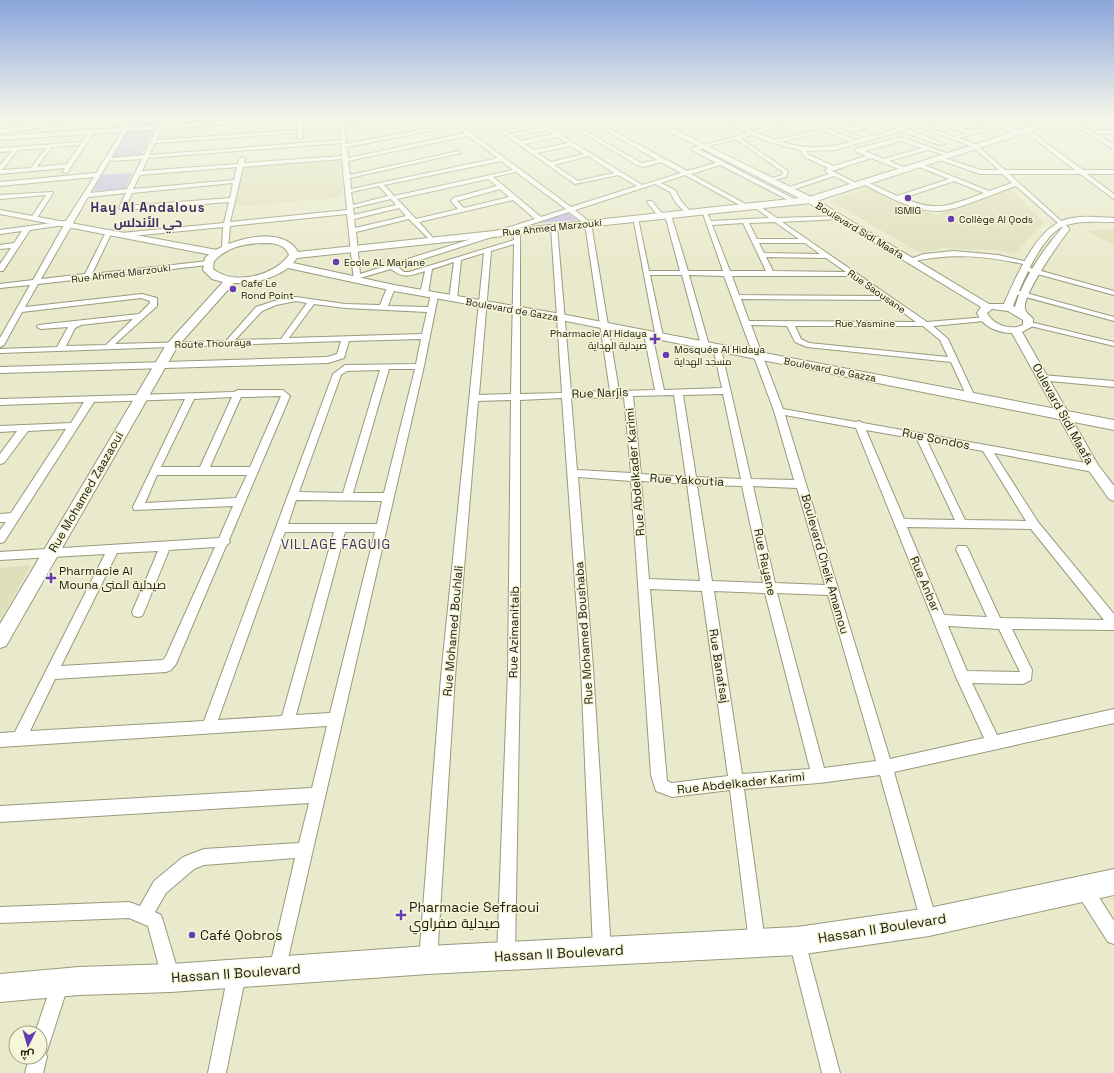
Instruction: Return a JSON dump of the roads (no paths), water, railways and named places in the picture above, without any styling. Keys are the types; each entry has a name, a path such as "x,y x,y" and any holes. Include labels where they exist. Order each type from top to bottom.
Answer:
{"main road":[{"name":"Rue Ahmed Marzouki","path":"294,255 452,237 796,202 810,200 911,167"},
{"path":"272,240 289,246 294,255 287,265 261,277 231,280 212,274 208,268 208,263 221,251 248,241 272,240"},
{"name":"Boulevard de Gazza","path":"287,265 357,278 391,288 606,325 1114,425"},
{"name":"Rue Mohamed Zaazaoui","path":"0,640 172,345 231,280"},
{"name":"Hassan II Boulevard","path":"0,988 506,955 796,941 929,922 1114,882"}],"street":[{"path":"0,171 56,167"},
{"path":"60,179 68,167"},
{"path":"0,345 66,224 102,167"},
{"path":"141,167 122,208 128,209 233,200"},
{"path":"138,173 224,167"},
{"path":"0,212 121,235 221,251 240,167"},
{"path":"346,167 357,278 458,247 640,186 706,167"},
{"path":"347,177 393,167"},
{"path":"348,191 381,185 440,167"},
{"path":"515,167 588,223 606,325 615,393"},
{"path":"554,167 579,184 620,173"},
{"path":"611,167 640,186"},
{"name":"Rue Saousane","path":"674,167 752,206 776,220 886,298 926,324 944,339 970,397"},
{"path":"729,167 796,202"},
{"name":"Boulevard Sidi Maafa","path":"745,167 810,200 987,307"},
{"path":"771,180 784,176 786,172 779,167"},
{"path":"836,167 828,170 860,184 923,207 942,209 1015,184"},
{"path":"899,167 904,169"},
{"path":"924,167 988,193"},
{"path":"967,167 976,171 1002,172 1114,172"},
{"path":"997,167 1064,226 1114,224"},
{"path":"1074,167 1114,197"},
{"path":"350,212 393,198 519,170"},
{"path":"789,189 835,174"},
{"path":"0,184 98,176"},
{"path":"489,177 539,219"},
{"path":"898,198 954,179"},
{"path":"86,195 237,181"},
{"path":"656,182 673,191 678,202 689,213"},
{"path":"381,185 431,240"},
{"path":"463,210 454,201 454,199 501,188"},
{"path":"0,197 50,193 34,218"},
{"path":"352,231 463,210 513,198"},
{"path":"650,202 664,216 686,273 705,345"},
{"path":"121,235 400,206"},
{"name":"Boulevard Cheik Amamou","path":"704,212 710,223 779,411 802,484 929,922"},
{"path":"710,223 838,217"},
{"path":"635,218 646,272 660,392"},
{"path":"1007,308 1014,290 1027,266 1052,230 1064,226 1114,220"},
{"path":"745,221 771,274"},
{"path":"0,232 66,224"},
{"path":"1021,313 1020,306 1025,294 1061,234 1064,226"},
{"name":"Rue Mohamed Boushaba","path":"554,227 587,668 602,950"},
{"path":"1,267 27,229"},
{"name":"Rue Azimanitaib","path":"506,955 514,671 517,231"},
{"path":"87,277 109,232"},
{"path":"452,237 458,247"},
{"path":"393,267 404,274 429,268 517,241"},
{"path":"755,241 806,241"},
{"path":"0,247 16,245"},
{"name":"Rue Mohamed Bouhlali","path":"428,960 448,677 488,250"},
{"path":"910,260 939,254 973,253 1027,266 1038,272 1114,293"},
{"path":"762,256 827,256"},
{"path":"453,299 458,259"},
{"name":"Rue Ahmed Marzouki","path":"0,286 208,263"},
{"path":"278,970 317,795 420,366 432,310 429,295 429,268"},
{"path":"646,272 728,274 852,274"},
{"path":"383,308 391,288"},
{"path":"1014,290 1114,319"},
{"path":"20,310 142,296 154,300 154,304 108,347"},
{"path":"737,298 886,298"},
{"path":"228,343 255,312 264,306 296,299 341,306 432,310"},
{"path":"283,341 312,301"},
{"path":"987,307 1007,308 1021,313 1028,319 1029,323 1025,328 1016,330 998,327 984,319 982,313 987,307"},
{"path":"42,327 141,316"},
{"name":"Rue Yasmine","path":"746,323 926,324 984,319"},
{"path":"790,323 798,340 807,345 954,360"},
{"path":"1029,323 1114,344"},
{"path":"60,349 72,326 76,324"},
{"name":"Oulevard Sidi Maafa","path":"1016,330 1093,468 1114,496"},
{"name":"Route Thouraya","path":"0,351 426,336"},
{"path":"0,370 328,360 341,356 346,339"},
{"name":"Rue Rayane","path":"717,347 770,588 819,776"},
{"path":"208,727 337,374 345,368 420,366"},
{"path":"347,496 385,367"},
{"path":"1042,378 1114,384"},
{"name":"Rue Banafsaj","path":"678,391 736,782 757,942"},
{"name":"Rue Narjis","path":"474,398 567,394 726,391"},
{"path":"0,402 283,392 286,396 224,542 171,660 166,666 52,673"},
{"path":"204,470 238,393"},
{"name":"Rue Abdelkader Karimi","path":"628,393 636,477 658,776 661,786 672,790 736,782 819,776 885,767 1114,716"},
{"path":"191,395 138,507 241,502"},
{"path":"0,539 91,399"},
{"name":"Rue Sondos","path":"779,411 858,424 986,450 1093,468"},
{"name":"Rue Anbar","path":"858,424 979,715 993,742"},
{"path":"0,429 73,426"},
{"path":"0,461 25,428"},
{"path":"920,436 962,524"},
{"path":"986,450 1034,525 1114,624"},
{"path":"154,471 254,471"},
{"name":"Rue Yakoutia","path":"573,473 692,481 802,484"},
{"path":"293,496 388,497"},
{"path":"0,518 14,517"},
{"path":"899,523 1034,525"},
{"path":"280,528 382,528"},
{"path":"287,722 341,528"},
{"path":"0,556 224,542"},
{"path":"138,612 165,546"},
{"path":"19,738 114,548"},
{"path":"962,549 999,624 1026,670 1026,676 1022,678 963,677"},
{"path":"644,584 832,590"},
{"path":"940,620 999,624 1114,624"},
{"path":"0,740 335,719"},
{"path":"0,814 317,795"},
{"path":"144,915 160,888 189,863 204,856 305,850"},
{"path":"1084,889 1114,936"},
{"path":"0,915 129,910 144,915 155,921 171,978"},
{"path":"796,941 831,1073"},
{"path":"217,1073 238,972"},
{"path":"47,1025 60,983"}],"place":[{"name":"ISMIG","path":"908,198"},
{"name":"Collège Al Qods","path":"951,219"},
{"name":"Ecole AL Marjane","path":"336,262"},
{"name":"Cafe Le Rond Point","path":"233,289"},
{"name":"Pharmacie Al Hidaya صيدلية الهداية","path":"655,339"},
{"name":"Mosquée Al Hidaya مسجد الهداية","path":"666,355"},
{"name":"Pharmacie Al Mouna صيدلية المنى","path":"51,578"},
{"name":"Pharmacie Sefraoui صيدلية صفراوي","path":"401,915"},
{"name":"Café Qobros","path":"192,935"}],"district":[{"name":"Hay Al Andalous حي الأندلس","path":"148,214"},
{"name":"VILLAGE FAGUIG","path":"336,544"}]}
